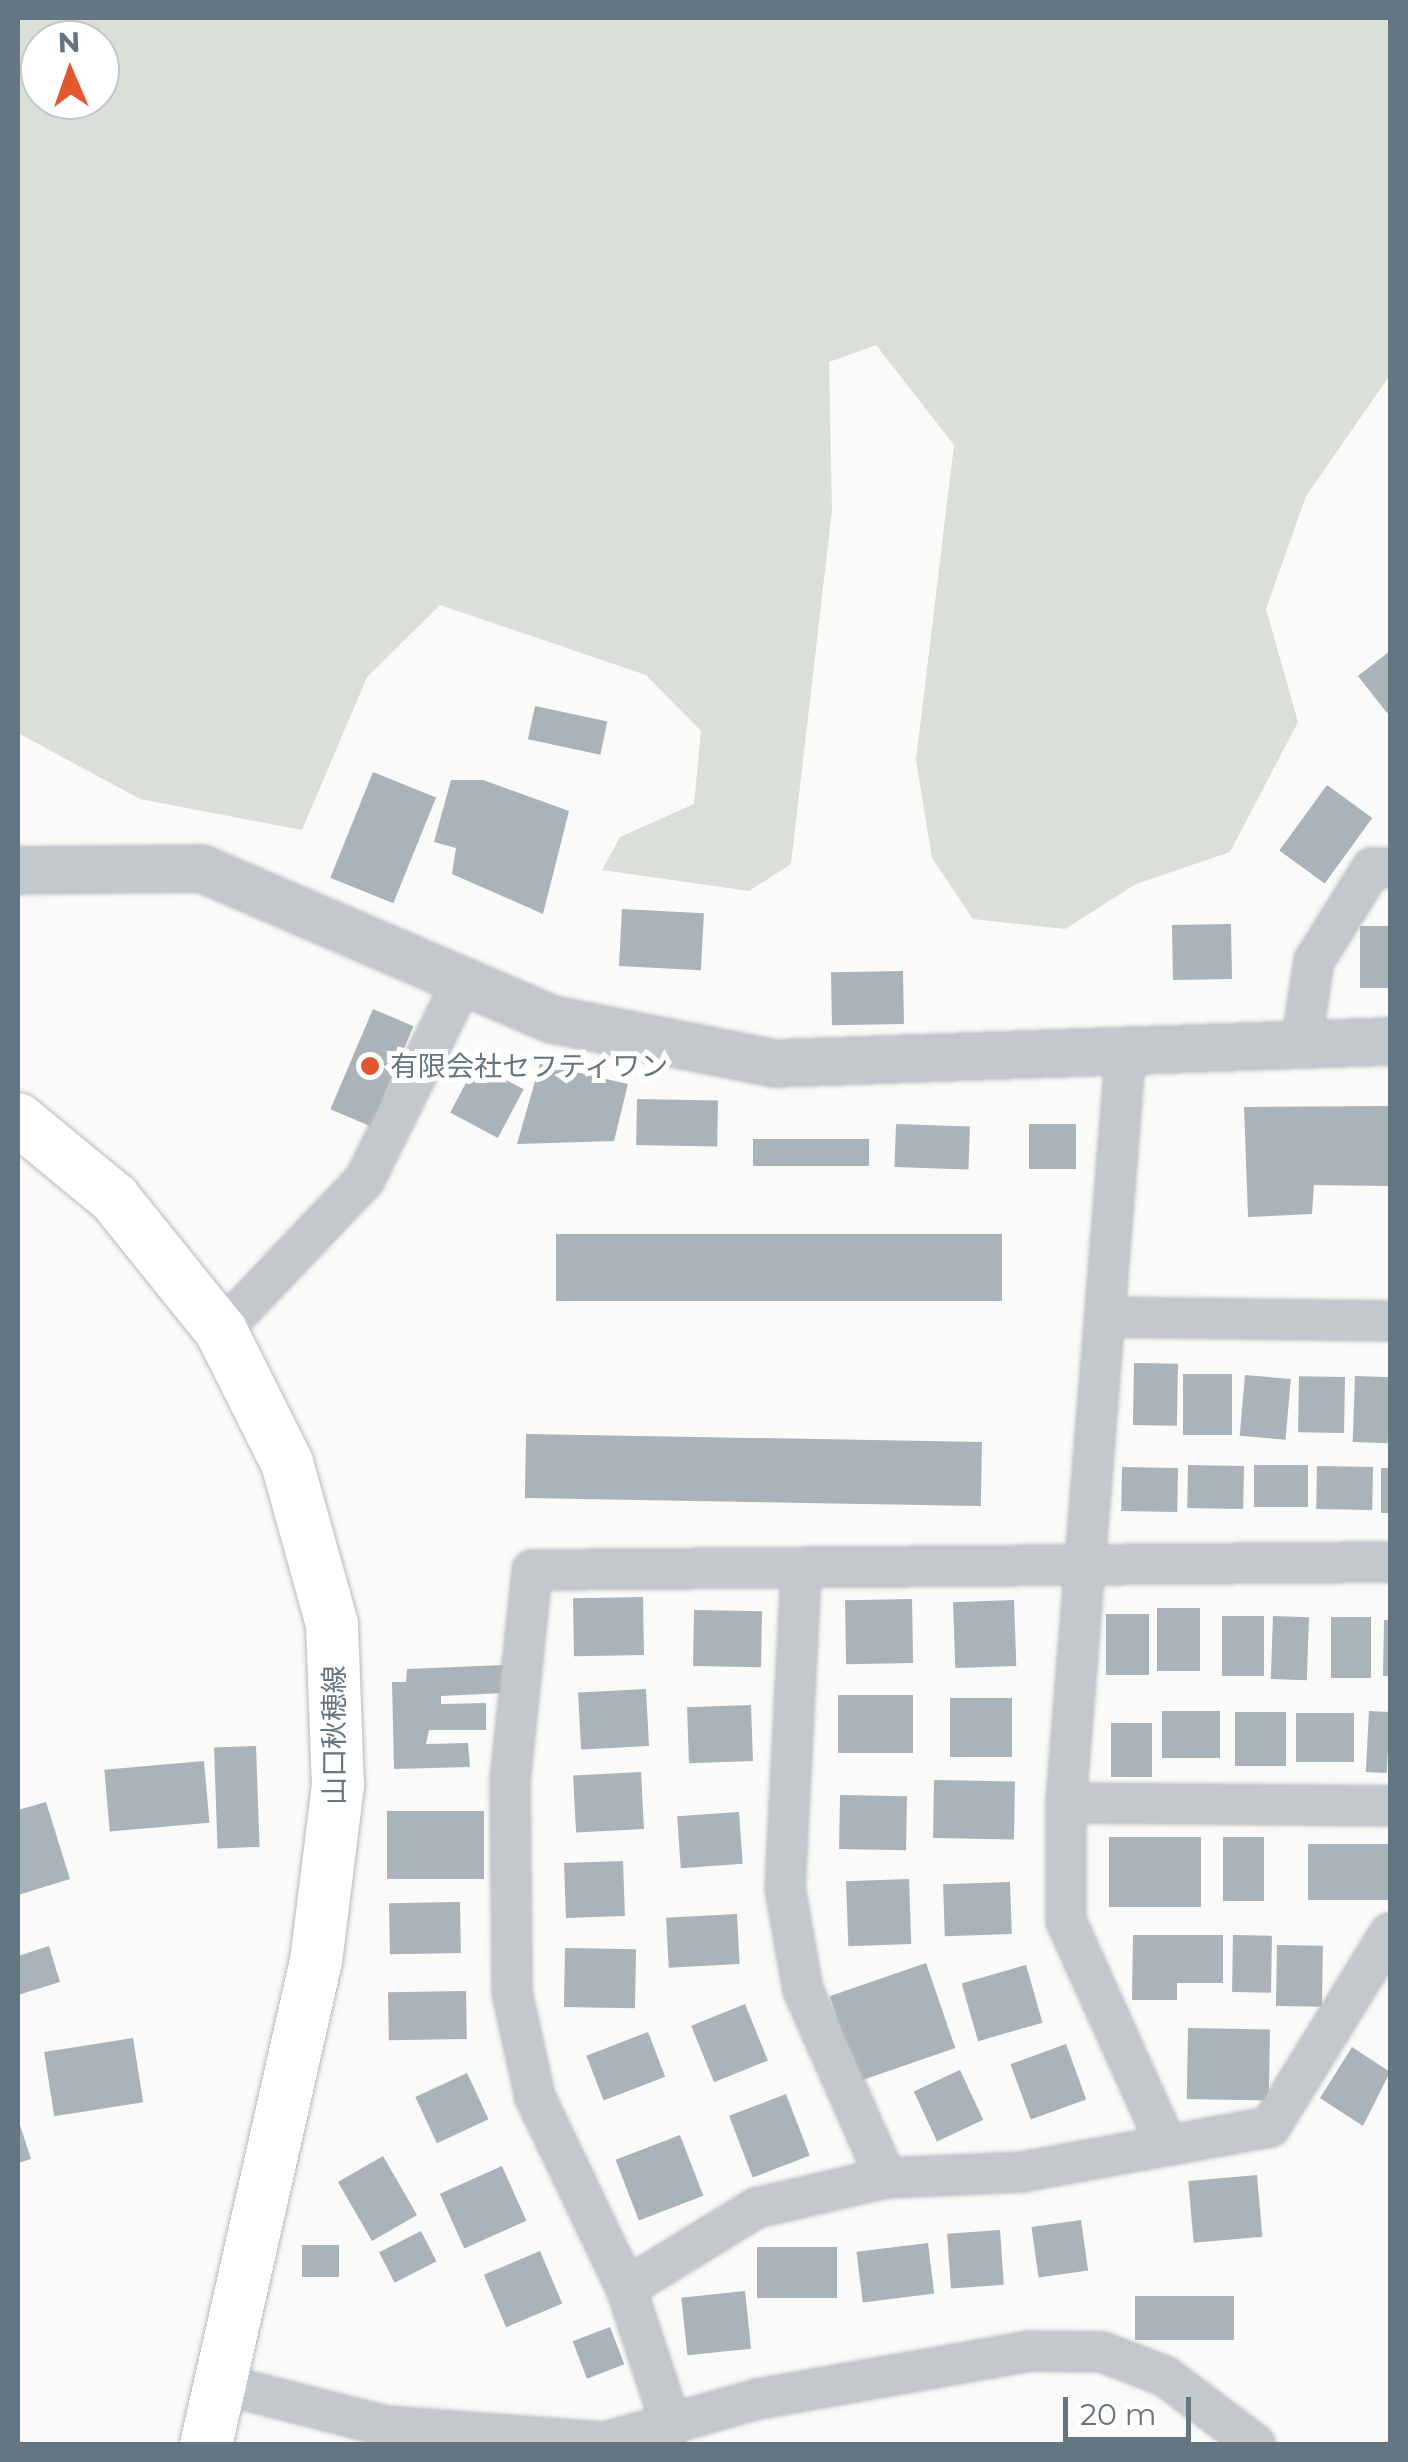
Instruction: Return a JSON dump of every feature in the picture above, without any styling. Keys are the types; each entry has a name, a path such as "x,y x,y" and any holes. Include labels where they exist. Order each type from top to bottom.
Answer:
{"main road":[{"name":"山口秋穂線","path":"18,1119 114,1198 221,1331 273,1430 314,1544 332,1624 338,1785 316,1960 206,2444"}],"street":[{"path":"1302,1039 1314,961 1384,862"},
{"path":"18,870 201,868 460,984 647,1043 774,1064 1302,1039 1390,1041"},
{"path":"221,1331 365,1179 460,984"},
{"path":"1126,1047 1066,1804 1066,1921 1166,2143"},
{"path":"1106,1317 1390,1321"},
{"path":"672,2427 626,2288 535,2097 512,1992 510,1781 532,1570 1054,1571 1084,1560 1390,1562"},
{"path":"801,1573 785,1888 803,1990 886,2178"},
{"path":"1066,1804 1390,1806"},
{"path":"626,2288 756,2208 886,2178 1022,2172 1166,2143 1270,2128 1390,1934"},
{"path":"220,2384 482,2440 605,2442 672,2427 758,2399 990,2358 1102,2352 1165,2376 1255,2444"}],"shaded area":[{"path":"18,18 1390,18 1390,375 1306,496 1266,609 1298,722 1230,852 1136,884 1065,929 973,919 932,858 916,760 954,445 876,345 829,362 832,510 791,864 749,891 602,870 620,837 694,804 701,731 646,675 440,605 367,677 302,830 140,799 18,733"}],"building":[{"path":"1390,651 1390,710 1387,713 1358,676"},
{"path":"535,706 607,721 600,755 528,739"},
{"path":"373,772 436,797 393,903 330,878"},
{"path":"451,780 483,780 569,811 543,914 452,874 456,848 434,842"},
{"path":"1327,785 1372,818 1325,883 1279,851"},
{"path":"622,909 704,913 701,970 619,966"},
{"path":"1231,924 1232,979 1173,980 1172,925"},
{"path":"1360,926 1390,926 1390,988 1360,988"},
{"path":"903,971 904,1024 832,1025 831,972"},
{"path":"373,1009 414,1026 371,1127 330,1109"},
{"path":"476,1064 524,1089 498,1138 450,1113"},
{"path":"540,1064 628,1084 614,1141 517,1144"},
{"path":"637,1099 718,1100 717,1146 636,1145"},
{"path":"1390,1106 1390,1186 1314,1185 1312,1214 1248,1217 1244,1107"},
{"path":"896,1124 970,1127 968,1170 894,1167"},
{"path":"1029,1124 1076,1124 1076,1169 1029,1169"},
{"path":"753,1139 869,1139 869,1166 753,1166"},
{"path":"556,1234 1002,1234 1002,1301 556,1301"},
{"path":"1134,1363 1178,1364 1177,1426 1133,1425"},
{"path":"1183,1374 1232,1374 1232,1435 1183,1435"},
{"path":"1245,1375 1291,1379 1286,1440 1240,1436"},
{"path":"1299,1376 1345,1377 1344,1433 1298,1432"},
{"path":"1355,1376 1390,1377 1388,1443 1353,1442"},
{"path":"526,1434 982,1442 981,1506 525,1498"},
{"path":"1188,1465 1244,1466 1243,1509 1187,1508"},
{"path":"1254,1465 1308,1465 1308,1507 1254,1507"},
{"path":"1317,1466 1373,1467 1372,1510 1316,1509"},
{"path":"1122,1467 1178,1468 1177,1512 1121,1511"},
{"path":"1381,1468 1390,1468 1390,1513 1381,1513"},
{"path":"643,1597 644,1655 574,1656 573,1598"},
{"path":"912,1599 913,1663 846,1664 845,1600"},
{"path":"1014,1600 1016,1666 955,1668 953,1602"},
{"path":"1157,1608 1200,1608 1200,1671 1157,1671"},
{"path":"694,1610 762,1611 761,1667 693,1666"},
{"path":"1106,1614 1149,1614 1149,1675 1106,1675"},
{"path":"1222,1616 1264,1616 1264,1676 1222,1676"},
{"path":"1273,1616 1309,1617 1307,1680 1271,1679"},
{"path":"1331,1617 1371,1617 1371,1678 1331,1678"},
{"path":"1384,1620 1390,1620 1390,1676 1383,1676"},
{"path":"503,1665 504,1693 441,1696 441,1704 486,1703 486,1730 429,1730 426,1744 468,1743 470,1767 394,1769 392,1682 406,1682 407,1669"},
{"path":"646,1689 649,1746 581,1749 578,1693"},
{"path":"838,1695 913,1695 913,1753 838,1753"},
{"path":"950,1698 1012,1698 1012,1757 950,1757"},
{"path":"751,1705 753,1761 689,1763 687,1707"},
{"path":"1162,1711 1220,1711 1220,1758 1162,1758"},
{"path":"1369,1711 1390,1712 1387,1773 1366,1772"},
{"path":"1235,1712 1286,1712 1286,1766 1235,1766"},
{"path":"1296,1713 1354,1713 1354,1762 1296,1762"},
{"path":"1111,1723 1152,1723 1152,1777 1111,1777"},
{"path":"256,1746 260,1847 218,1848 214,1747"},
{"path":"204,1761 209,1823 110,1831 104,1770"},
{"path":"641,1772 644,1829 576,1832 573,1776"},
{"path":"934,1780 1015,1781 1014,1839 933,1838"},
{"path":"840,1795 907,1796 906,1850 839,1849"},
{"path":"46,1802 70,1879 18,1895 18,1810"},
{"path":"387,1811 484,1811 484,1879 387,1879"},
{"path":"739,1812 743,1864 681,1868 677,1816"},
{"path":"1109,1837 1201,1837 1201,1907 1109,1907"},
{"path":"1223,1837 1264,1837 1264,1901 1223,1901"},
{"path":"1308,1844 1390,1844 1390,1900 1308,1900"},
{"path":"623,1861 625,1916 566,1918 564,1863"},
{"path":"909,1879 911,1944 848,1946 846,1881"},
{"path":"1010,1882 1012,1934 945,1936 943,1884"},
{"path":"460,1902 461,1953 390,1954 389,1903"},
{"path":"737,1914 740,1964 669,1968 666,1918"},
{"path":"1133,1935 1223,1935 1223,1983 1177,1983 1177,2000 1132,2000"},
{"path":"1233,1935 1272,1936 1271,1993 1232,1992"},
{"path":"1277,1945 1323,1946 1322,2007 1276,2006"},
{"path":"49,1946 60,1982 18,1995 18,1956"},
{"path":"565,1948 636,1949 635,2008 564,2007"},
{"path":"926,1963 955,2048 859,2081 830,1996"},
{"path":"1026,1965 1043,2023 978,2041 962,1983"},
{"path":"466,1991 467,2039 389,2040 388,1992"},
{"path":"745,2004 768,2061 714,2082 691,2026"},
{"path":"1188,2028 1270,2029 1269,2100 1187,2099"},
{"path":"648,2032 665,2077 604,2100 586,2056"},
{"path":"133,2038 143,2102 54,2116 44,2052"},
{"path":"1066,2044 1086,2099 1031,2120 1011,2064"},
{"path":"1352,2047 1390,2072 1363,2126 1320,2098"},
{"path":"960,2070 983,2120 937,2141 914,2092"},
{"path":"467,2073 489,2119 437,2143 415,2097"},
{"path":"786,2094 810,2156 753,2177 729,2116"},
{"path":"18,2119 31,2159 18,2163"},
{"path":"680,2135 703,2196 639,2220 616,2160"},
{"path":"383,2156 417,2215 372,2241 338,2182"},
{"path":"502,2166 526,2221 464,2248 440,2194"},
{"path":"1257,2175 1262,2237 1194,2243 1188,2181"},
{"path":"1081,2220 1088,2271 1039,2277 1031,2227"},
{"path":"1000,2230 1004,2285 951,2289 947,2234"},
{"path":"421,2231 436,2261 395,2283 379,2252"},
{"path":"928,2243 934,2294 863,2302 857,2252"},
{"path":"302,2245 339,2245 339,2277 302,2277"},
{"path":"757,2247 837,2247 837,2298 757,2298"},
{"path":"540,2251 562,2303 506,2327 484,2275"},
{"path":"745,2291 751,2349 687,2355 681,2298"},
{"path":"1135,2296 1234,2296 1234,2340 1135,2340"},
{"path":"610,2327 624,2364 587,2379 573,2341"}],"place":[{"name":"有限会社セフティワン","path":"370,1066"}]}
